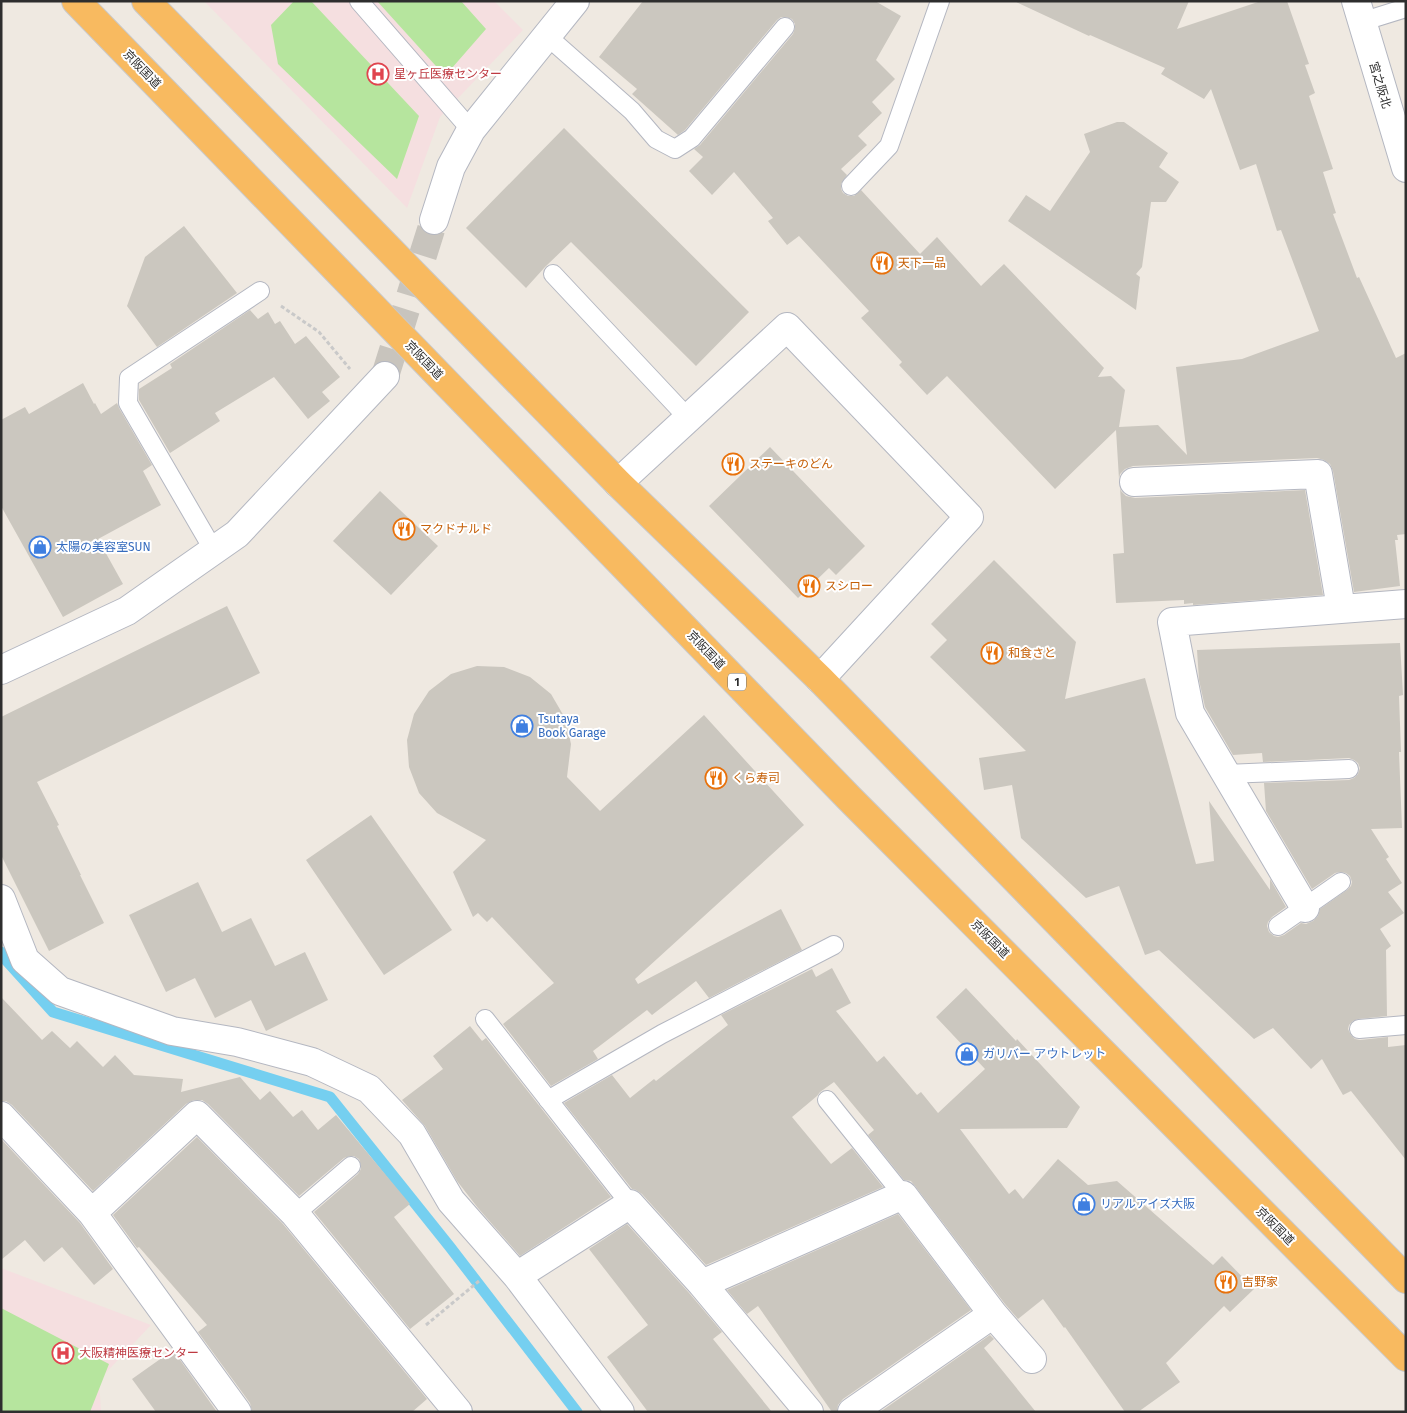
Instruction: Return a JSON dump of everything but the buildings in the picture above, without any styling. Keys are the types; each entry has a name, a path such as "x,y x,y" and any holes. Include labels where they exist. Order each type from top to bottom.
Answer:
{"highway":[{"name":"京阪国道","path":"76,1 842,791 1406,1356"},
{"path":"146,1 618,483 820,679 1406,1279"}],"street":[{"path":"434,220 450,167 471,130 575,1"},
{"name":"宮之阪北","path":"1359,11 1404,156"},
{"path":"618,483 787,327 969,517 820,679"},
{"path":"1,670 127,612 237,534 377,384"},
{"path":"1134,482 1318,474 1341,608"},
{"path":"1305,908 1190,713 1172,622 1406,604"},
{"path":"1,899 25,960 60,991 172,1031 237,1042 312,1062 369,1089 412,1134 451,1201 518,1276 620,1412"},
{"path":"92,1213 197,1114 295,1214 458,1412"},
{"path":"1,1116 92,1213 236,1412"},
{"path":"702,1284 903,1195 993,1314 1032,1359"},
{"path":"518,1276 630,1204 702,1284 809,1412"},
{"path":"852,1412 993,1314"}],"lane":[{"path":"359,1 471,130"},
{"path":"851,186 889,146 940,1"},
{"path":"1359,11 1406,8"},
{"path":"547,36 632,111 656,139 675,149 692,138 785,27"},
{"path":"553,274 688,418"},
{"path":"214,551 128,403 129,378 260,291"},
{"path":"1226,774 1348,769"},
{"path":"1278,926 1341,882"},
{"path":"548,1100 662,1034 834,945"},
{"path":"485,1019 630,1204"},
{"path":"1359,1029 1406,1026"},
{"path":"827,1100 903,1195"},
{"path":"295,1214 352,1166"}],"path":[{"path":"260,291 319,332 377,384"},
{"path":"402,1344 472,1288"}],"shaded area":[{"name":"星ヶ丘医療センター","path":"204,1 494,1 523,30 440,117 407,208"},
{"name":"大阪精神医療センター","path":"1,1268 151,1325 99,1380 101,1412 1,1412"}],"green space":[{"path":"294,1 311,1 419,116 397,179 278,64 271,25"},
{"path":"377,1 461,1 486,29 445,76"},
{"path":"1,1308 109,1364 90,1412 1,1412"}],"waterway":[{"path":"1,952 53,1012 330,1097 450,1247 577,1412"}],"tunnel":[{"path":"385,376 434,220"}],"place":[{"name":"星ヶ丘医療センター","path":"378,74"},
{"name":"天下一品","path":"882,263"},
{"name":"ステーキのどん","path":"733,464"},
{"name":"マクドナルド","path":"404,529"},
{"name":"太陽の美容室SUN","path":"40,547"},
{"name":"スシロー","path":"809,586"},
{"name":"和食さと","path":"992,653"},
{"name":"Tsutaya Book Garage","path":"522,726"},
{"name":"くら寿司","path":"716,778"},
{"name":"ガリバー アウトレット","path":"967,1054"},
{"name":"リアルアイズ大阪","path":"1084,1204"},
{"name":"吉野家","path":"1226,1282"},
{"name":"大阪精神医療センター","path":"63,1353"}]}
